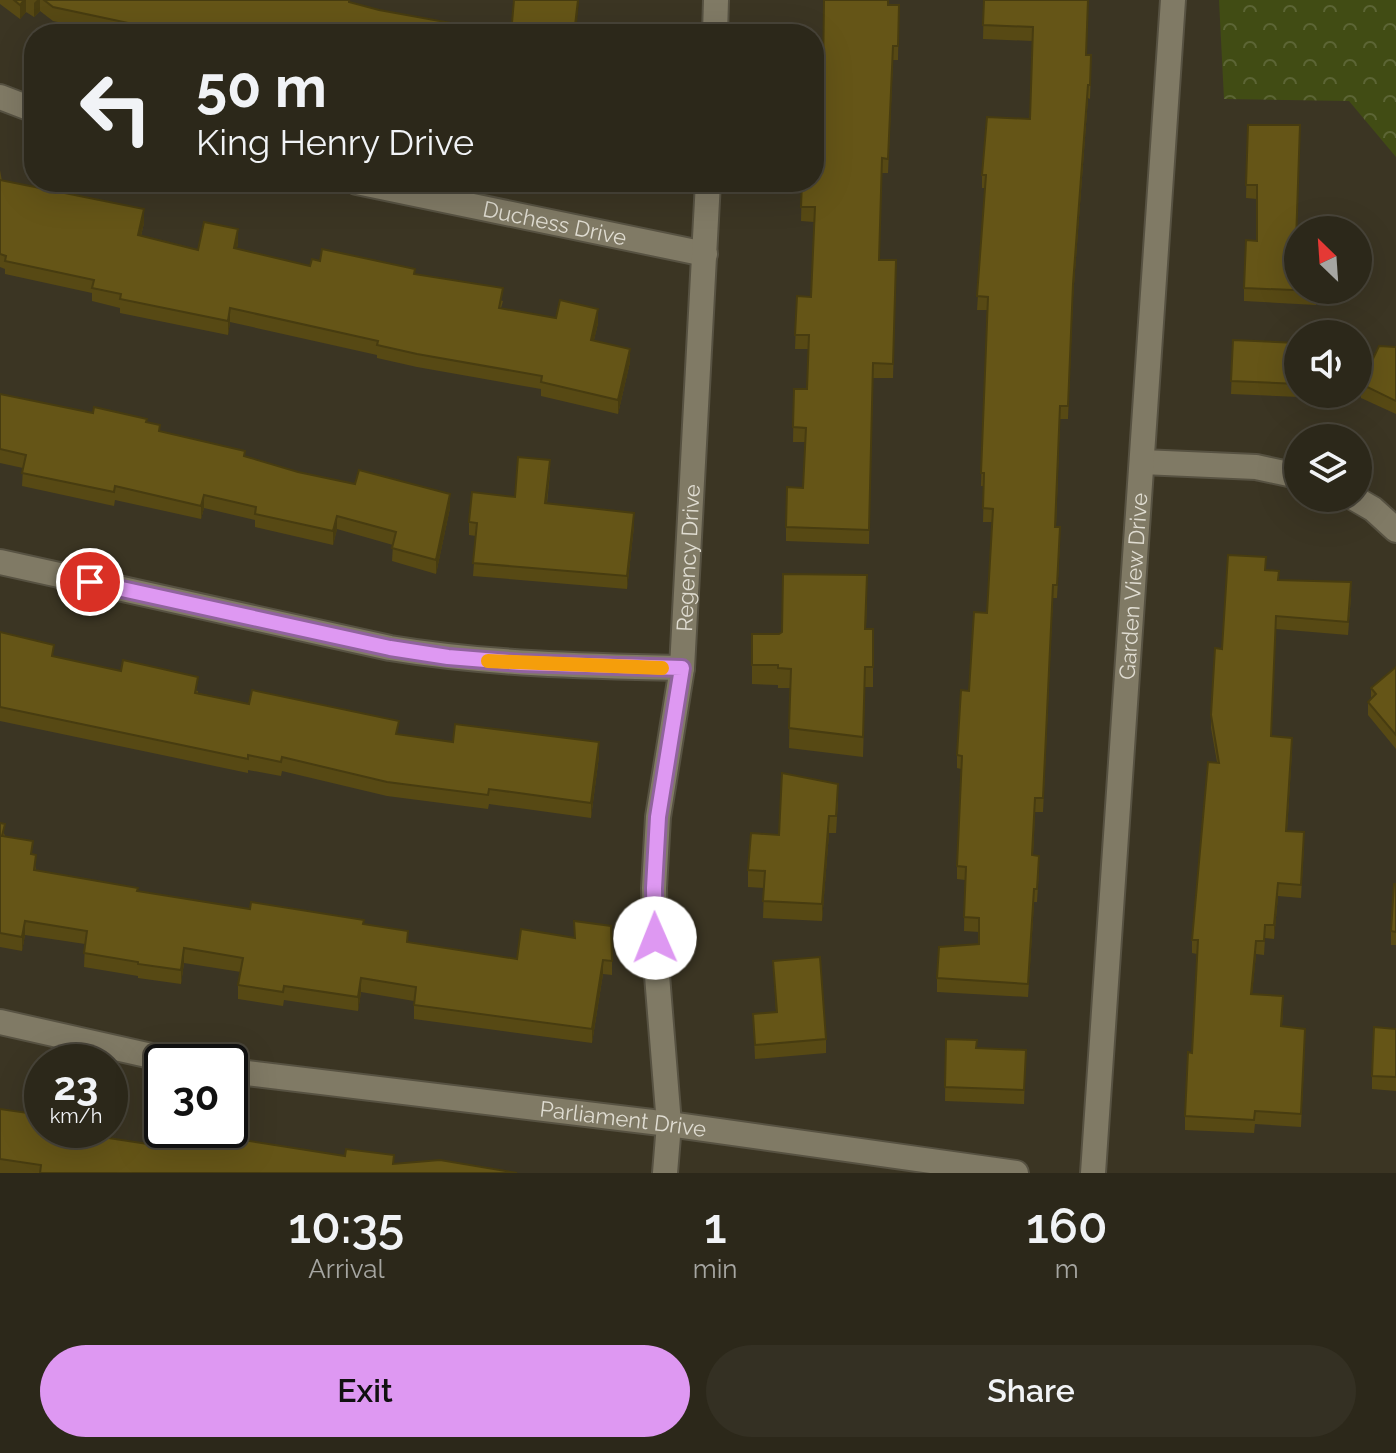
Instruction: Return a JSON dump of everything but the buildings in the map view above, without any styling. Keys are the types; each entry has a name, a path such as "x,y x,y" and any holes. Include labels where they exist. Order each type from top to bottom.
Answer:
{"street":[{"path":"715,24 716,0"},
{"name":"Garden View Drive","path":"1093,1173 1173,0"},
{"path":"0,97 24,106"},
{"name":"Duchess Drive","path":"405,192 705,254"},
{"name":"Regency Drive","path":"665,1173 669,1124 656,963 654,888 658,817 682,668 708,192"},
{"path":"1142,462 1256,467 1284,473"},
{"path":"1372,508 1396,530"},
{"path":"0,562 390,648 521,663 682,668"},
{"path":"0,1022 144,1054"},
{"name":"Parliament Drive","path":"248,1073 669,1124 1016,1173"}],"green space":[{"path":"1219,0 1396,0 1396,157 1349,101 1224,99"}],"slow traffic":[{"path":"488,661 662,668"}],"route":[{"path":"90,582 390,648 448,657 521,663 682,668 658,817 655,938"}]}
